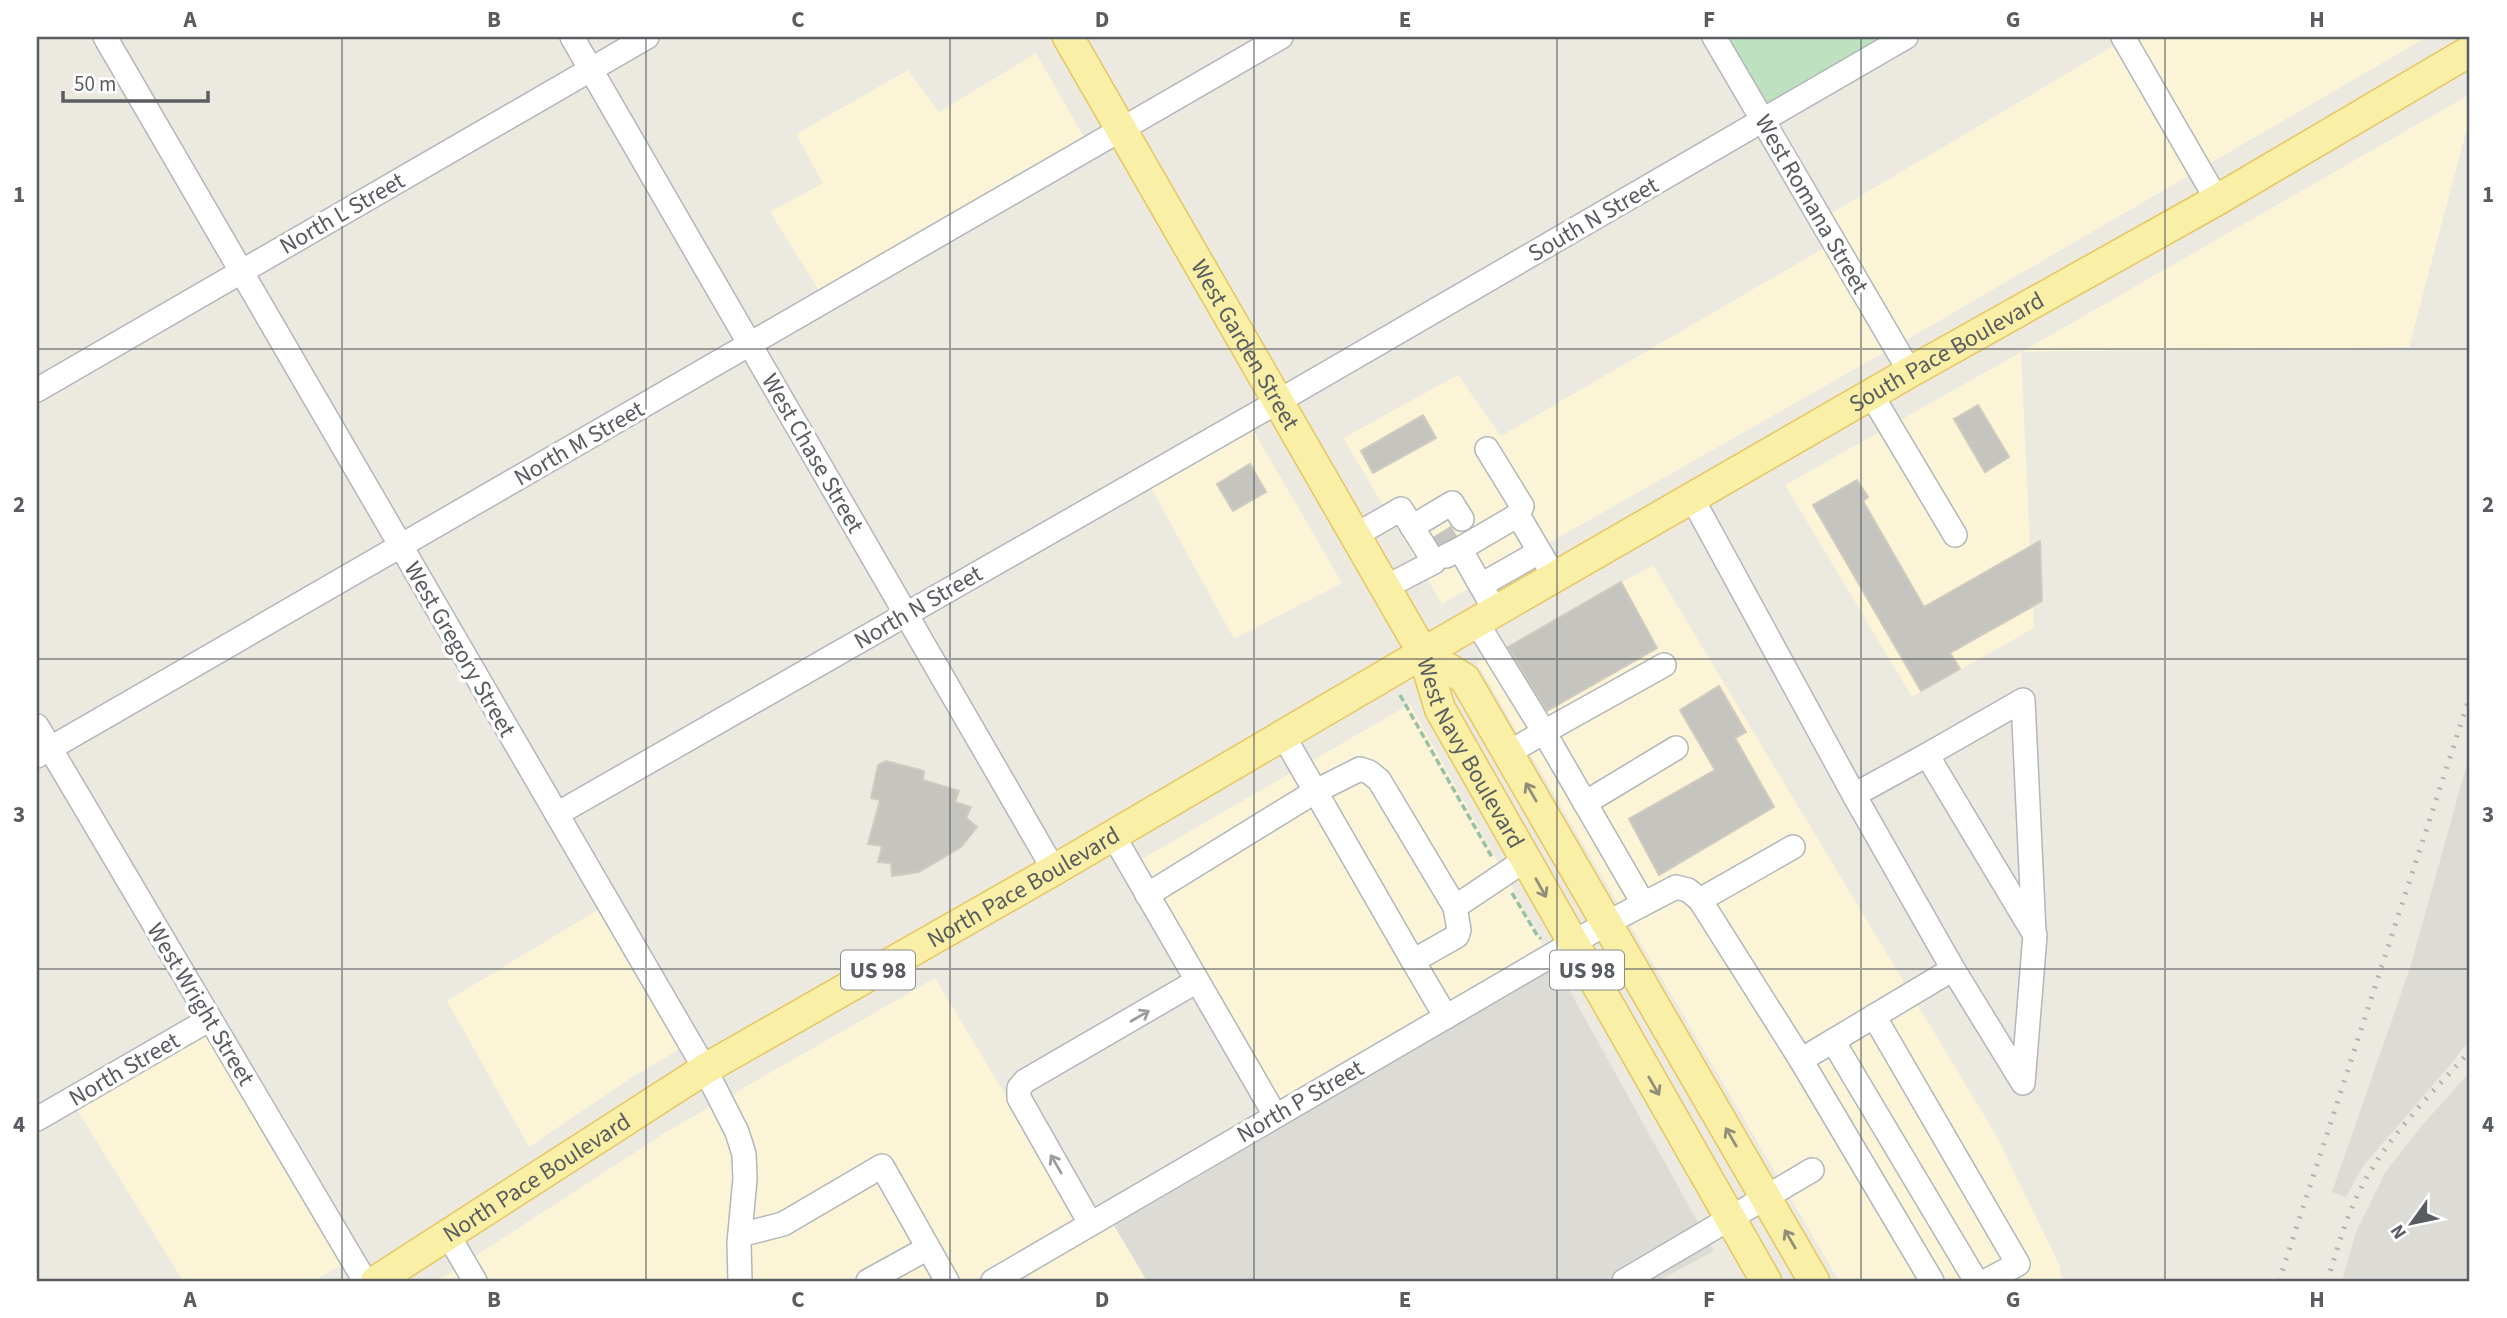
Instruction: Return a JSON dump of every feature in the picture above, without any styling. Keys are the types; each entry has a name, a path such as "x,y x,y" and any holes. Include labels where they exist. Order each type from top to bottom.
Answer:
{"main road":[{"name":"West Garden Street","path":"1068,37 1423,653"},
{"name":"South Pace Boulevard","path":"1423,653 1871,394 2217,200 2470,51"},
{"name":"North Pace Boulevard","path":"376,1281 705,1069 1054,870 1423,653"},
{"name":"West Navy Boulevard","path":"1423,653 1465,679 1814,1281"},
{"name":"West Navy Boulevard","path":"1423,653 1440,709 1766,1281"}],"street":[{"name":"West Gregory Street","path":"105,37 705,1069 737,1132 744,1154 740,1281"},
{"name":"West Chase Street","path":"572,37 1054,870"},
{"name":"North L Street","path":"37,390 647,37"},
{"name":"North M Street","path":"43,752 1281,37"},
{"name":"West Romana Street","path":"1714,37 1910,372"},
{"name":"South N Street","path":"1279,401 1906,37"},
{"path":"2123,37 2217,200"},
{"path":"1871,394 1955,535"},
{"name":"North N Street","path":"557,814 1279,401"},
{"path":"1386,587 1449,538 1518,515 1522,506 1487,449"},
{"path":"1692,498 1854,796 1953,969 2023,1083 2035,935 2022,700 1854,796"},
{"path":"1356,535 1401,509 1449,538 1481,585 1487,618 1544,732 1643,903"},
{"path":"1518,515 1555,578"},
{"path":"1481,585 1539,552"},
{"path":"1508,753 1664,665"},
{"name":"West Wright Street","path":"37,726 43,752 210,1019 365,1281"},
{"path":"1283,735 1446,1017"},
{"path":"1585,803 1676,748"},
{"path":"1927,755 2035,935"},
{"path":"1147,895 1316,791 1360,769 1379,780 1455,907 1459,930 1457,936 1413,961"},
{"path":"1113,835 1275,1115"},
{"path":"1793,847 1700,900 1801,1060 1932,1281"},
{"path":"1455,907 1525,860"},
{"name":"North P Street","path":"1008,1278 1090,1223 1573,945 1606,923 1676,887 1688,890 1700,900"},
{"path":"1801,1060 1953,969"},
{"path":"1090,1223 1019,1098 1019,1088 1025,1081 1197,981"},
{"path":"1874,1016 2018,1264 1986,1281"},
{"name":"North Street","path":"37,1119 210,1019"},
{"path":"1833,1041 1976,1281"},
{"path":"740,1235 783,1224 882,1167 947,1281"},
{"path":"1624,1281 1812,1170"},
{"path":"448,1235 475,1281"},
{"path":"868,1281 928,1248"}],"shaded area":[{"path":"2136,37 2427,37 2209,164"},
{"path":"2115,45 2190,175 1905,341 1830,214"},
{"path":"1036,53 1085,139 820,292 770,212 823,183 796,134 908,70 939,112"},
{"path":"2470,94 2470,132 2466,132 2409,347 2021,352"},
{"path":"1824,248 1885,352 1442,604 1343,438 1458,375 1501,436"},
{"path":"2021,352 2034,628 1912,697 1785,485"},
{"path":"1252,428 1342,583 1234,639 1150,486"},
{"path":"1653,565 1996,1135 2060,1266 2062,1281 1839,1281 1788,1194 1826,1174 1818,1156 1778,1177 1477,663"},
{"path":"1410,704 1546,949 1280,1101 1140,860"},
{"path":"2470,753 2470,1039 2363,1166 2346,1197 2332,1192 2410,968"},
{"path":"599,909 680,1049 631,1078 529,1147 447,1001"},
{"path":"1556,966 1700,1226 1604,1281 1147,1281 1112,1222"},
{"path":"935,978 1080,1218 974,1281 752,1281 731,1095"},
{"path":"206,1033 342,1265 313,1281 183,1281 76,1108"},
{"path":"2470,1072 2470,1281 2342,1281 2356,1232 2386,1171"},
{"path":"711,1106 727,1137 733,1157 729,1281 437,1281 666,1132"},
{"path":"1112,1222 1147,1281 1031,1281 1027,1273"},
{"path":"1709,1243 1714,1251 1658,1281 1643,1281"}],"green space":[{"path":"1727,37 1886,37 1767,106"}],"building":[{"path":"1978,405 2009,457 1985,472 1954,419"},
{"path":"1423,415 1436,438 1373,473 1361,451"},
{"path":"1250,464 1266,492 1233,511 1217,484"},
{"path":"1857,480 1868,497 1863,501 1924,607 2040,541 2042,601 1950,653 1960,669 1921,691 1813,505"},
{"path":"1621,582 1657,648 1547,711 1508,647"},
{"path":"1719,686 1746,732 1735,738 1774,807 1659,875 1629,819 1715,770 1680,710"},
{"path":"886,761 924,771 923,780 959,791 955,802 971,807 966,818 977,827 961,847 919,872 892,876 891,863 878,862 882,846 868,844 880,800 871,798 878,765"}],"tunnel":[{"path":"1441,532 1451,548"}],"railway":[{"path":"2279,1281 2470,696"},
{"path":"2327,1281 2350,1212 2371,1171 2410,1117 2470,1051"}]}
